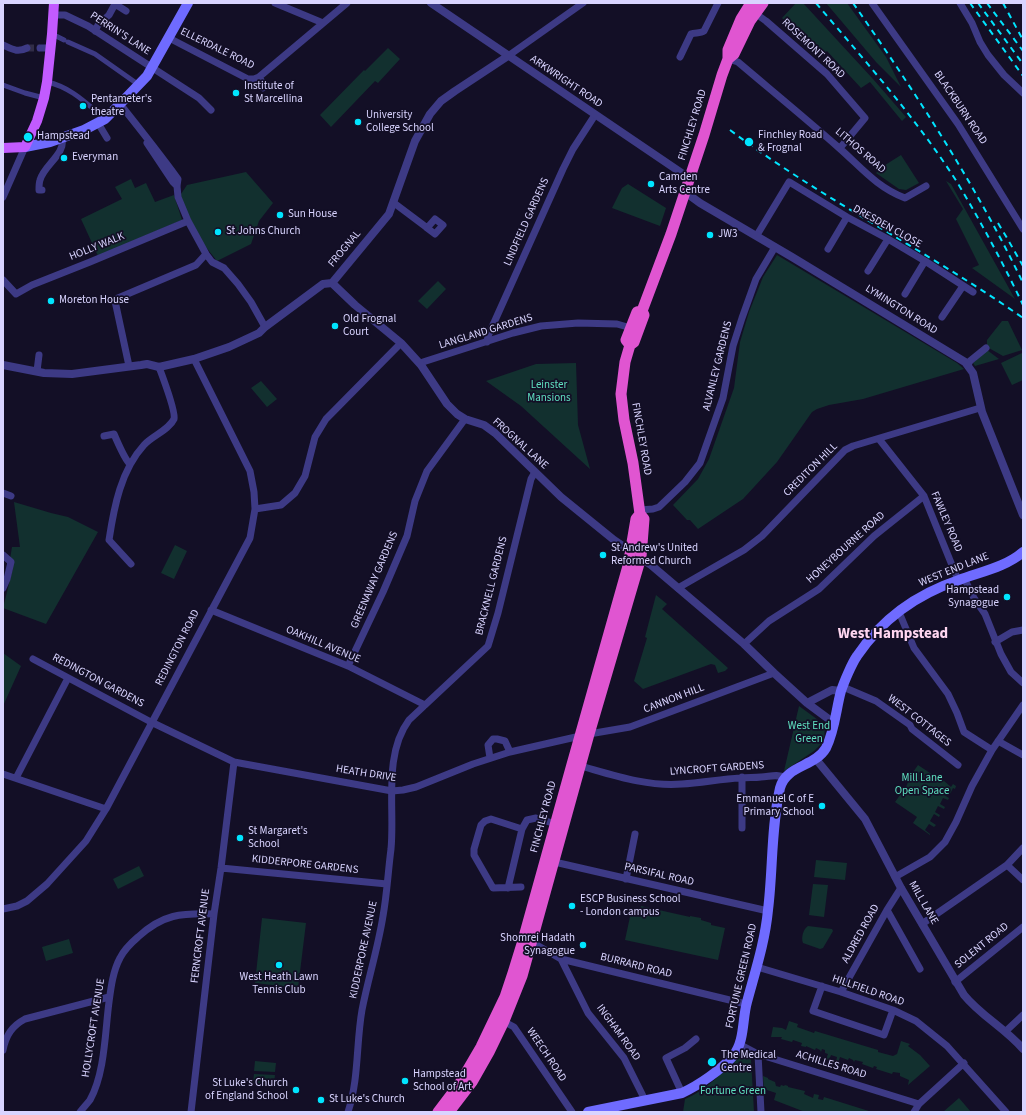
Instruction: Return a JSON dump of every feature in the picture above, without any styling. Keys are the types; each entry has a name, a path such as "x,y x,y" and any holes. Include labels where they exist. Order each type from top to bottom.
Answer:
{"highway":[{"name":"FINCHLEY ROAD","path":"449,1112 472,1082 500,1020 505,997 528,942 636,554 644,520 640,512 633,463 622,406 623,375 630,345 634,342 644,315 642,311 667,245 706,127 728,59 728,50 751,8 763,3"},
{"name":"FINCHLEY ROAD","path":"630,345 626,340 637,312 642,311"},
{"name":"FINCHLEY ROAD","path":"560,826 581,766 585,735"},
{"name":"FINCHLEY ROAD","path":"438,1112 454,1092 500,1020"}],"main road":[{"path":"25,147 39,115 44,98 47,82 45,48 52,34 54,3"},
{"path":"3,148 43,144 84,130 101,121 139,85 152,68 188,3"},
{"name":"WEST END LANE","path":"815,758 825,750 833,729 842,689 856,657 884,623 917,598 931,590 1022,556"},
{"path":"785,778 789,773 815,758"},
{"name":"FORTUNE GREEN ROAD","path":"588,1112 682,1092 696,1086 733,1056 739,1044 746,1004 757,968 768,911 774,824 780,787 785,778"}],"street":[{"path":"276,3 323,23"},
{"name":"ELLERDALE ROAD","path":"169,38 248,79 254,79 259,77 347,3"},
{"name":"ARKWRIGHT ROAD","path":"431,3 689,178"},
{"name":"FROGNAL","path":"3,365 37,371 72,374 147,364 159,366 194,359 229,347 260,333 265,327 324,284 332,283 389,214 415,141 430,114 441,101 583,3"},
{"path":"680,58 690,34 701,33 704,31 718,3"},
{"name":"BLACKBURN ROAD","path":"872,3 958,124 1023,229"},
{"path":"960,3 988,55 1004,75 1023,93"},
{"path":"95,31 98,25 109,15 116,4 126,11"},
{"name":"ROSEMONT ROAD","path":"751,8 827,74 865,118 840,148"},
{"name":"PERRIN'S LANE","path":"53,15 72,18 95,31 198,98 211,110"},
{"path":"52,34 95,54 139,85"},
{"path":"3,45 12,50 20,51 27,48"},
{"name":"LITHOS ROAD","path":"728,59 738,62 840,148 867,174 901,196 905,198 909,197 926,186"},
{"path":"259,77 264,85 263,88"},
{"path":"47,82 58,84 77,95 101,121 107,138"},
{"path":"3,85 44,98"},
{"path":"120,104 140,131 152,143 178,179 178,197 188,221 206,254 212,262 224,268 238,284 251,302 265,327"},
{"name":"LINDFIELD GARDENS","path":"487,342 488,336 562,169 595,115"},
{"path":"42,190 39,190 40,180 44,171 60,150 63,143 62,138"},
{"path":"3,197 25,147"},
{"name":"DRESDEN CLOSE","path":"757,236 789,182 793,183 847,217 925,261 973,292"},
{"name":"LYMINGTON ROAD","path":"684,192 968,365"},
{"path":"394,203 427,228"},
{"path":"828,249 847,217"},
{"name":"HOLLY WALK","path":"3,280 16,294 32,285 188,221"},
{"path":"868,271 888,239"},
{"name":"ALVANLEY GARDENS","path":"640,512 659,507 685,482 700,463 723,398 733,346 742,318 756,279 775,247"},
{"path":"129,366 116,301 118,298 196,265 206,254"},
{"path":"905,294 925,261"},
{"name":"FROGNAL LANE","path":"332,283 355,305 401,343 421,365 448,404 457,414 465,419 484,425 495,433 561,497 614,540 636,554"},
{"path":"942,317 963,286"},
{"name":"LANGLAND GARDENS","path":"421,365 423,362 513,333 541,326 578,323 617,324 631,328"},
{"path":"255,509 281,505 295,493 305,476 315,437 326,419 401,343"},
{"path":"986,348 970,361 968,365 975,378 980,408 1023,514"},
{"path":"37,371 39,355"},
{"name":"REDINGTON ROAD","path":"3,909 27,902 42,889 86,841 106,809 250,538 255,509 254,492 250,471 194,359"},
{"path":"131,564 108,540 123,479 130,464 144,445 174,420 174,412 159,366"},
{"name":"CREDITON HILL","path":"678,588 744,550 762,536 845,450 853,446 980,408"},
{"name":"GREENAWAY GARDENS","path":"348,666 383,592 407,536 415,501 427,471 465,419"},
{"path":"104,436 114,434 127,461 130,464"},
{"name":"FAWLEY ROAD","path":"879,439 924,496 961,579 985,614 995,642 1011,672 1023,683"},
{"name":"BRACKNELL GARDENS","path":"392,791 397,745 400,734 410,720 425,705 488,646 498,613 517,530 531,479 535,472"},
{"path":"3,493 11,496"},
{"name":"HONEYBOURNE ROAD","path":"744,644 769,621 819,589 874,536 924,496"},
{"path":"636,554 744,644 807,703 834,723"},
{"path":"3,555 10,562 7,579 3,588"},
{"name":"OAKHILL AVENUE","path":"211,610 348,666 425,705"},
{"path":"899,612 914,648 948,694 964,732 992,750"},
{"path":"995,642 1012,632 1023,630"},
{"name":"REDINGTON GARDENS","path":"34,659 152,722"},
{"name":"CANNON HILL","path":"585,735 630,727 774,673"},
{"path":"16,778 68,678"},
{"path":"807,703 832,690 842,689"},
{"name":"WEST COTTAGES","path":"842,689 876,701 910,725 912,729 958,765"},
{"path":"895,877 930,857 945,842 956,822 972,786 992,750 1023,705"},
{"name":"HEATH DRIVE","path":"152,722 234,762 392,791 403,790 416,786 445,774 510,752 585,735"},
{"path":"490,758 488,745 493,739 505,741 510,752"},
{"path":"998,742 1023,755"},
{"name":"MILL LANE","path":"815,758 865,819 901,888 964,995 977,1010 1006,1032 1023,1049"},
{"name":"FERNCROFT AVENUE","path":"191,1112 214,914 234,762"},
{"name":"LYNCROFT GARDENS","path":"581,766 632,780 660,784 681,785 742,777 776,775 781,775 785,778"},
{"path":"3,774 106,809"},
{"path":"742,777 742,828"},
{"name":"KIDDERPORE AVENUE","path":"348,1112 356,1072 362,1011 383,917 392,841 392,791"},
{"path":"508,888 522,829 527,820 536,818 560,826"},
{"path":"521,887 493,888 474,855 474,849 481,825 485,821 491,819 522,829"},
{"path":"626,879 635,834"},
{"path":"922,924 1007,865 1023,848"},
{"name":"PARSIFAL ROAD","path":"550,861 768,911"},
{"path":"1007,865 1023,880"},
{"name":"KIDDERPORE GARDENS","path":"221,868 387,884"},
{"name":"ALDRED ROAD","path":"841,992 901,888"},
{"path":"887,910 920,969"},
{"name":"HOLLYCROFT AVENUE","path":"80,1112 90,1100 98,1077 104,1046 111,981 120,958 130,944 150,927 164,920 186,913 214,914"},
{"name":"SOLENT ROAD","path":"955,982 1023,927"},
{"name":"BURRARD ROAD","path":"528,942 560,959 746,1004"},
{"name":"INGHAM ROAD","path":"560,959 588,1013 624,1058 645,1100"},
{"name":"HILLFIELD ROAD","path":"757,968 841,992 892,1010 916,1021 948,1046 1006,1112"},
{"path":"822,986 813,1011 884,1035 892,1010"},
{"path":"3,1050 8,1033 18,1023 25,1019 109,997"},
{"path":"1006,1032 1023,1015"},
{"name":"WEECH ROAD","path":"500,1020 514,1027 572,1112"},
{"path":"682,1092 666,1058 685,1048 696,1039"},
{"name":"ACHILLES ROAD","path":"739,1044 758,1054 919,1104"},
{"path":"758,1054 761,1112"},
{"path":"914,1112 919,1104 964,1064"}],"green space":[{"path":"796,3 803,3 873,79 906,117 902,121 870,82 861,88 827,51 822,55 782,18"},
{"path":"826,3 847,3 886,57 901,87 876,62"},
{"path":"388,48 400,59 378,83 375,81 331,127 320,115"},
{"path":"901,155 919,183 906,190 899,189 876,173 882,167"},
{"path":"246,172 273,203 259,221 251,244 217,261 202,242 179,197 187,185"},
{"path":"131,179 135,188 146,183 155,202 174,195 182,220 98,256 81,219 122,199 115,187"},
{"path":"946,181 951,184 1015,299 972,268 979,265 956,219 963,209"},
{"name":"Camden Arts Centre","path":"628,184 666,208 660,226 612,208 622,188"},
{"path":"777,255 957,363 964,369 863,399 829,405 812,412 777,462 743,499 698,529 673,505 698,479 709,459 734,388 740,342 749,312 763,277"},
{"path":"438,281 446,289 427,309 418,301"},
{"path":"1002,321 1008,321 1022,350 1003,356 987,347 987,340"},
{"path":"987,350 999,359 975,366 973,363"},
{"path":"1022,353 1023,380 1012,385 1001,363"},
{"name":"Leinster Mansions","path":"576,363 578,425 590,469 521,406 486,381 536,364"},
{"path":"261,381 277,399 267,407 251,388"},
{"path":"14,502 68,517 98,532 46,624 3,608 13,568 10,559 12,547 20,547"},
{"path":"175,545 187,551 174,579 161,573"},
{"path":"656,595 667,604 662,609 728,668 725,671 718,673 715,665 711,664 643,689 634,681 647,638 645,637"},
{"path":"3,653 21,666 3,706"},
{"name":"West End Green","path":"799,706 825,725 824,741 814,751 784,771"},
{"name":"Mill Lane Open Space","path":"918,765 942,781 943,780 951,787 953,784 956,786 950,794 946,792 944,795 949,798 948,800 943,798 940,804 945,807 944,809 938,806 935,812 940,815 939,817 934,814 930,821 936,825 934,827 929,824 925,830 930,835 913,823 917,817 895,802 906,787 911,775"},
{"path":"816,860 847,863 845,880 814,877"},
{"path":"139,866 144,876 118,889 113,879"},
{"path":"813,884 828,885 824,917 809,915"},
{"path":"641,906 701,918 701,920 711,923 711,925 725,928 718,960 625,940 631,912 639,914"},
{"name":"West Heath Lawn Tennis Club","path":"262,918 306,923 298,988 255,983"},
{"path":"808,926 832,929 833,931 823,948 820,949 803,943 803,934"},
{"path":"69,939 73,953 46,961 42,947"},
{"path":"789,1021 798,1024 797,1027 814,1033 815,1031 893,1056 897,1054 901,1041 910,1044 908,1046 920,1055 930,1066 908,1085 909,1080 900,1076 900,1073 893,1072 892,1074 876,1069 877,1067 874,1066 873,1068 862,1064 863,1062 855,1060 854,1062 849,1058 848,1060 840,1057 838,1063 836,1062 837,1057 831,1055 829,1060 826,1059 828,1054 825,1053 825,1050 822,1049 821,1052 816,1048 815,1050 806,1046 801,1046 802,1043 793,1040 792,1042 781,1039 782,1037 771,1037 773,1027 786,1030"},
{"name":"Fortune Green","path":"739,1055 744,1055 751,1059 754,1112 683,1112 685,1099 708,1086"},
{"path":"255,1061 276,1063 275,1072 254,1071"},
{"path":"254,1074 275,1075 274,1085 253,1083"},
{"path":"763,1076 775,1082 776,1086 780,1087 781,1085 785,1085 805,1091 804,1094 813,1098 814,1094 819,1095 818,1099 823,1100 824,1097 872,1112 805,1112 774,1100 776,1093 764,1089"},
{"path":"959,1098 971,1112 943,1112"}],"tunnel":[{"path":"27,48 40,48"}],"railway":[{"path":"816,3 890,90 941,158 983,227 1023,305"},
{"path":"853,3 944,140 1005,246 1023,283"},
{"path":"970,3 1023,76"},
{"path":"978,3 1023,64"},
{"path":"987,3 1023,51"},
{"path":"1003,3 1023,40"},
{"path":"730,130 765,155 839,203 950,270 1023,318"},
{"path":"998,223 1023,266"}],"place":[{"name":"Institute of St Marcellina","path":"236,93"},
{"name":"Pentameter's theatre","path":"83,106"},
{"name":"University College School","path":"358,122"},
{"name":"Hampstead","path":"28,137"},
{"name":"Finchley Road & Frognal","path":"749,142"},
{"name":"Everyman","path":"64,158"},
{"name":"Camden Arts Centre","path":"651,184"},
{"name":"Sun House","path":"280,215"},
{"name":"St Johns Church","path":"218,232"},
{"name":"JW3","path":"710,235"},
{"name":"Moreton House","path":"51,301"},
{"name":"Old Frognal Court","path":"335,326"},
{"name":"St Andrew's United Reformed Church","path":"603,555"},
{"name":"Hampstead Synagogue","path":"1007,597"},
{"name":"Emmanuel C of E Primary School","path":"822,806"},
{"name":"St Margaret's School","path":"240,838"},
{"name":"ESCP Business School - London campus","path":"572,906"},
{"name":"Shomrei Hadath Synagogue","path":"583,945"},
{"name":"West Heath Lawn Tennis Club","path":"279,965"},
{"name":"The Medical Centre","path":"712,1062"},
{"name":"Hampstead School of Art","path":"405,1081"},
{"name":"St Luke's Church of England School","path":"296,1090"},
{"name":"St Luke's Church","path":"321,1100"}],"district":[{"name":"West Hampstead","path":"893,635"}]}
